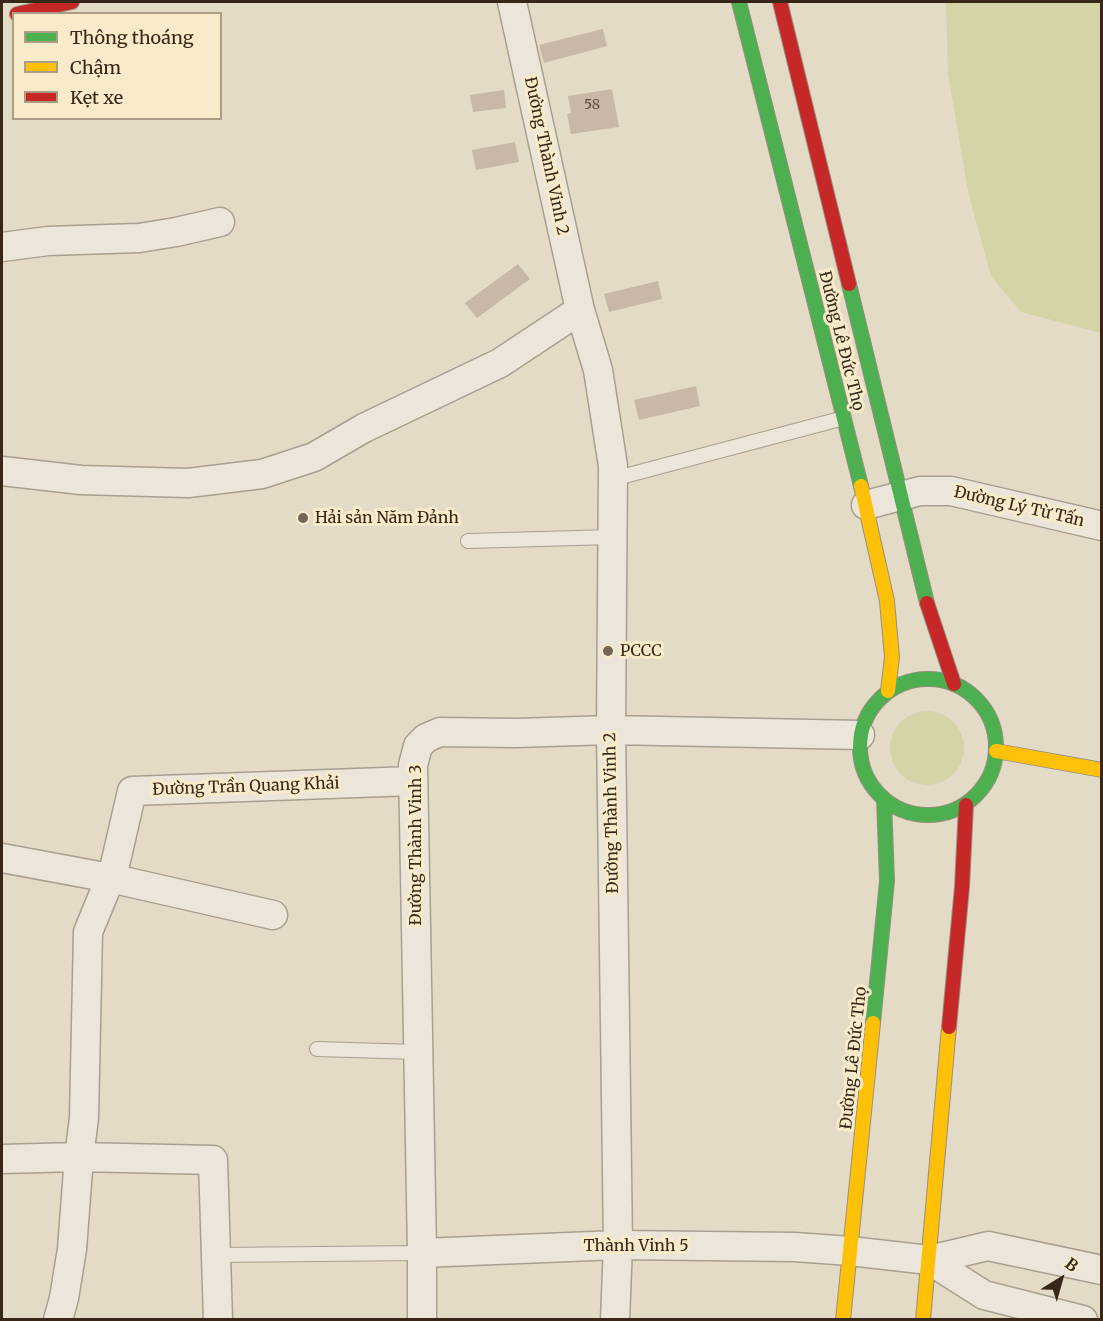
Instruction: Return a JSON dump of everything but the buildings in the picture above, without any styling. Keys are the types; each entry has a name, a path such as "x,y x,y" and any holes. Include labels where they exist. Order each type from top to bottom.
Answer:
{"main road":[{"path":"24,12 72,2"},
{"name":"Đường Lê Đức Thọ","path":"739,2 866,505 887,602 892,657 888,691"},
{"name":"Đường Lê Đức Thọ","path":"780,2 934,630 954,684"},
{"path":"932,679 954,684 970,693 983,706 992,723 996,741 996,759 990,777 980,793 966,805 946,814 924,816 903,811 884,799 872,786 863,770 859,753 860,735 866,718 875,703 888,691 909,681 932,679"},
{"path":"996,750 1101,770"},
{"name":"Đường Lê Đức Thọ","path":"843,1320 887,881 884,799"},
{"path":"923,1320 962,887 966,805"}],"street":[{"name":"Đường Thành Vinh 2","path":"512,2 580,310 598,370 613,466 611,730 618,1245 615,1320"},
{"path":"2,247 48,241 139,238 220,222"},
{"path":"2,471 81,480 188,483 262,474 314,456 364,428 500,363 580,310"},
{"name":"Đường Lý Từ Tấn","path":"866,505 920,491 951,491 1101,526"},
{"name":"Đường Thành Vinh 3","path":"422,1320 413,765 418,746 426,738 440,732 515,733 611,730 860,735"},
{"name":"Đường Trần Quang Khải","path":"58,1320 72,1249 84,1118 88,932 110,878 132,791 414,782"},
{"path":"2,858 110,878 273,915"},
{"path":"2,1159 79,1157 213,1160 218,1320"},
{"name":"Thành Vinh 5","path":"422,1253 618,1245 795,1247 930,1260"},
{"path":"930,1260 987,1246 1101,1270"},
{"path":"930,1260 984,1295 1083,1320"}],"lane":[{"path":"613,479 844,418"},
{"path":"468,542 613,537"},
{"path":"317,1049 418,1052"},
{"path":"216,1255 422,1253"}],"green space":[{"path":"946,2 1101,2 1101,333 1021,312 991,276 969,196 948,75"},
{"path":"920,711 934,711 948,717 958,727 964,741 962,762 948,779 934,785 920,785 906,779 896,769 890,755 890,741 896,727 906,717"}],"traffic: fast":[{"path":"739,2 861,486"},
{"path":"849,284 927,603"},
{"path":"928,679 954,684 966,690 976,699 985,709 991,721 996,747 991,773 985,785 976,795 966,804 954,810 928,815 902,810 890,804 880,795 871,785 865,773 860,747 865,721 871,709 880,699 890,690 902,684 928,679"},
{"path":"873,1023 887,881 884,799"}],"traffic: slow":[{"path":"861,486 887,601 892,657 888,691"},
{"path":"996,751 1102,770"},
{"path":"843,1320 873,1023"},
{"path":"923,1320 949,1027"}],"traffic: jam":[{"path":"26,12 72,2"},
{"path":"780,2 849,284"},
{"path":"927,603 954,684"},
{"path":"949,1027 962,887 966,805"}],"place":[{"name":"Hải sản Năm Đảnh","path":"303,518"},
{"name":"PCCC","path":"608,651"}]}
